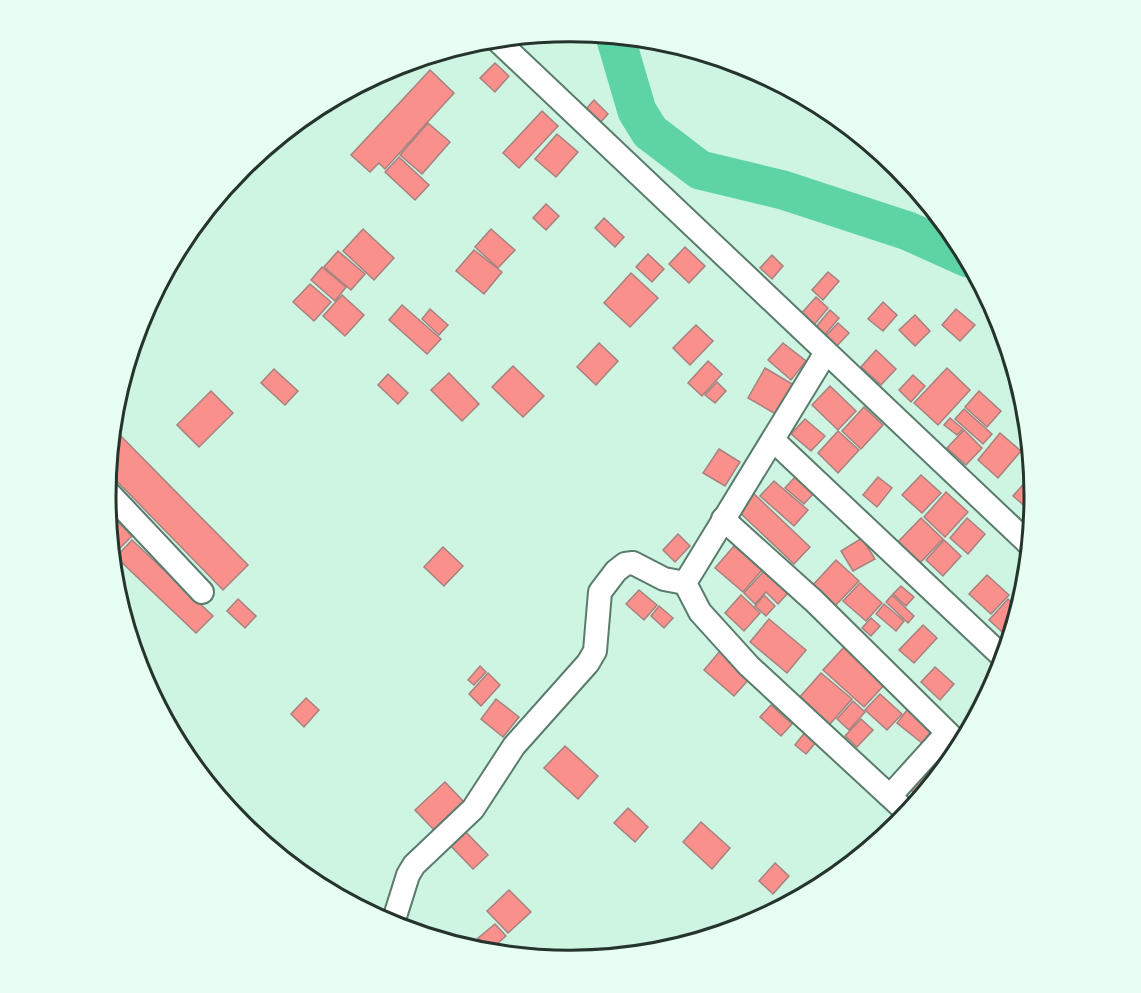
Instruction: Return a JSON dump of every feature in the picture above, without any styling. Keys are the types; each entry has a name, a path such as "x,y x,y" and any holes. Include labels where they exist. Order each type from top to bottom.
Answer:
{"street":[{"path":"504,47 825,354 1023,538"},
{"path":"685,583 825,354"},
{"path":"774,440 998,650"},
{"path":"116,501 202,592"},
{"path":"723,519 814,601 954,740"},
{"path":"395,915 408,875 414,865 473,809 514,746 588,663 595,651 600,592 608,580 625,564 633,563 664,579 685,583"},
{"path":"685,583 699,612 749,666 902,807"},
{"path":"890,796 953,740"}],"building":[{"path":"495,63 509,76 495,92 480,78"},
{"path":"430,70 454,93 385,169 379,163 370,172 351,155"},
{"path":"594,100 608,114 599,124 585,110"},
{"path":"542,111 558,126 519,168 503,153"},
{"path":"428,123 450,142 422,174 400,155"},
{"path":"557,134 578,152 556,177 535,159"},
{"path":"399,157 429,185 415,200 385,172"},
{"path":"546,204 559,216 546,230 533,218"},
{"path":"604,218 624,237 615,247 595,228"},
{"path":"363,229 394,258 374,280 343,251"},
{"path":"491,229 515,250 498,268 475,247"},
{"path":"685,247 705,266 689,283 669,264"},
{"path":"474,250 502,272 484,294 456,271"},
{"path":"338,251 365,274 351,290 324,267"},
{"path":"648,254 664,269 652,282 636,267"},
{"path":"772,255 783,266 772,279 760,268"},
{"path":"322,267 346,287 335,301 311,280"},
{"path":"828,272 839,281 823,300 812,290"},
{"path":"631,273 658,298 630,327 604,303"},
{"path":"310,284 331,302 314,321 293,302"},
{"path":"342,295 364,315 345,336 323,316"},
{"path":"816,297 828,308 813,326 800,315"},
{"path":"883,302 897,315 883,331 868,319"},
{"path":"402,305 441,339 427,354 389,320"},
{"path":"430,309 448,325 439,335 422,319"},
{"path":"956,309 975,325 960,341 942,325"},
{"path":"830,310 839,318 824,336 815,328"},
{"path":"915,315 930,331 915,346 899,330"},
{"path":"838,323 849,333 836,347 825,337"},
{"path":"696,325 713,341 690,365 673,348"},
{"path":"599,343 618,361 596,385 577,367"},
{"path":"783,343 806,361 791,380 768,360"},
{"path":"876,350 896,369 881,385 861,367"},
{"path":"708,361 722,374 702,396 688,383"},
{"path":"513,366 544,396 523,417 492,387"},
{"path":"765,368 799,388 781,417 748,398"},
{"path":"947,368 970,390 938,425 914,403"},
{"path":"274,369 298,391 285,405 261,383"},
{"path":"449,373 479,404 462,421 431,390"},
{"path":"388,374 408,393 398,404 378,385"},
{"path":"913,375 925,386 911,402 899,390"},
{"path":"717,382 726,391 715,403 705,395"},
{"path":"830,386 856,411 838,430 812,405"},
{"path":"211,391 233,413 199,447 177,425"},
{"path":"979,391 1001,411 987,427 965,407"},
{"path":"864,407 883,425 861,449 842,431"},
{"path":"964,409 992,434 983,444 955,419"},
{"path":"950,418 963,429 957,435 944,425"},
{"path":"805,419 825,436 811,451 791,434"},
{"path":"964,430 982,448 966,465 947,448"},
{"path":"838,431 859,450 838,473 818,453"},
{"path":"1000,433 1021,451 998,478 978,460"},
{"path":"120,435 248,565 223,590 117,481"},
{"path":"719,449 740,462 725,486 703,473"},
{"path":"921,475 941,493 922,513 902,495"},
{"path":"795,477 814,493 804,504 785,488"},
{"path":"878,477 892,488 877,507 863,495"},
{"path":"774,481 808,510 794,526 760,496"},
{"path":"1025,483 1025,506 1013,496"},
{"path":"751,491 810,547 794,564 735,508"},
{"path":"946,492 968,512 945,537 924,517"},
{"path":"921,518 943,539 919,564 897,543"},
{"path":"967,518 985,534 968,554 950,538"},
{"path":"117,521 132,536 119,549"},
{"path":"678,534 690,546 675,562 663,550"},
{"path":"862,538 875,559 853,571 841,551"},
{"path":"132,540 213,616 196,633 121,562 120,553"},
{"path":"944,540 961,556 943,576 926,560"},
{"path":"734,546 762,570 743,592 715,568"},
{"path":"443,547 463,566 444,586 424,567"},
{"path":"836,560 859,581 835,606 812,586"},
{"path":"764,571 788,593 778,604 766,592 755,604 744,593"},
{"path":"987,575 1009,595 991,614 969,594"},
{"path":"860,583 882,603 866,621 843,601"},
{"path":"901,586 914,597 906,606 893,594"},
{"path":"639,590 657,605 644,620 626,604"},
{"path":"741,595 760,613 744,631 725,613"},
{"path":"764,595 775,606 766,616 755,606"},
{"path":"892,595 914,616 908,623 886,602"},
{"path":"238,599 256,616 245,628 227,611"},
{"path":"1008,599 1012,603 1004,634 989,620"},
{"path":"884,604 904,621 896,631 876,614"},
{"path":"659,606 673,618 664,628 651,616"},
{"path":"871,618 880,626 871,636 862,628"},
{"path":"769,619 806,650 787,673 750,642"},
{"path":"923,625 937,638 914,663 899,650"},
{"path":"845,646 886,683 864,707 823,670"},
{"path":"720,651 750,678 734,696 704,670"},
{"path":"480,666 486,672 474,685 468,680"},
{"path":"935,667 954,684 940,700 921,682"},
{"path":"488,673 500,685 481,706 469,694"},
{"path":"821,673 852,699 830,724 799,698"},
{"path":"880,694 902,714 887,730 865,710"},
{"path":"306,698 319,710 304,727 291,714"},
{"path":"496,699 519,717 503,737 481,719"},
{"path":"853,701 865,712 849,730 837,719"},
{"path":"771,705 792,724 781,736 760,717"},
{"path":"907,710 932,730 922,743 897,723"},
{"path":"861,719 873,730 857,747 845,736"},
{"path":"806,731 817,741 806,754 795,745"},
{"path":"565,746 598,776 578,799 544,768"},
{"path":"924,771 929,775 914,793 909,788"},
{"path":"445,782 464,802 434,830 415,810"},
{"path":"628,808 648,827 635,842 614,823"},
{"path":"701,822 730,848 712,869 683,842"},
{"path":"463,829 488,855 473,869 448,843"},
{"path":"775,863 789,876 773,894 759,881"},
{"path":"509,890 531,912 508,933 487,911"},
{"path":"495,924 506,936 496,944 481,942 478,938"}],"waterway":[{"path":"618,45 637,111 650,132 700,170 783,190 908,231 952,251"}]}
